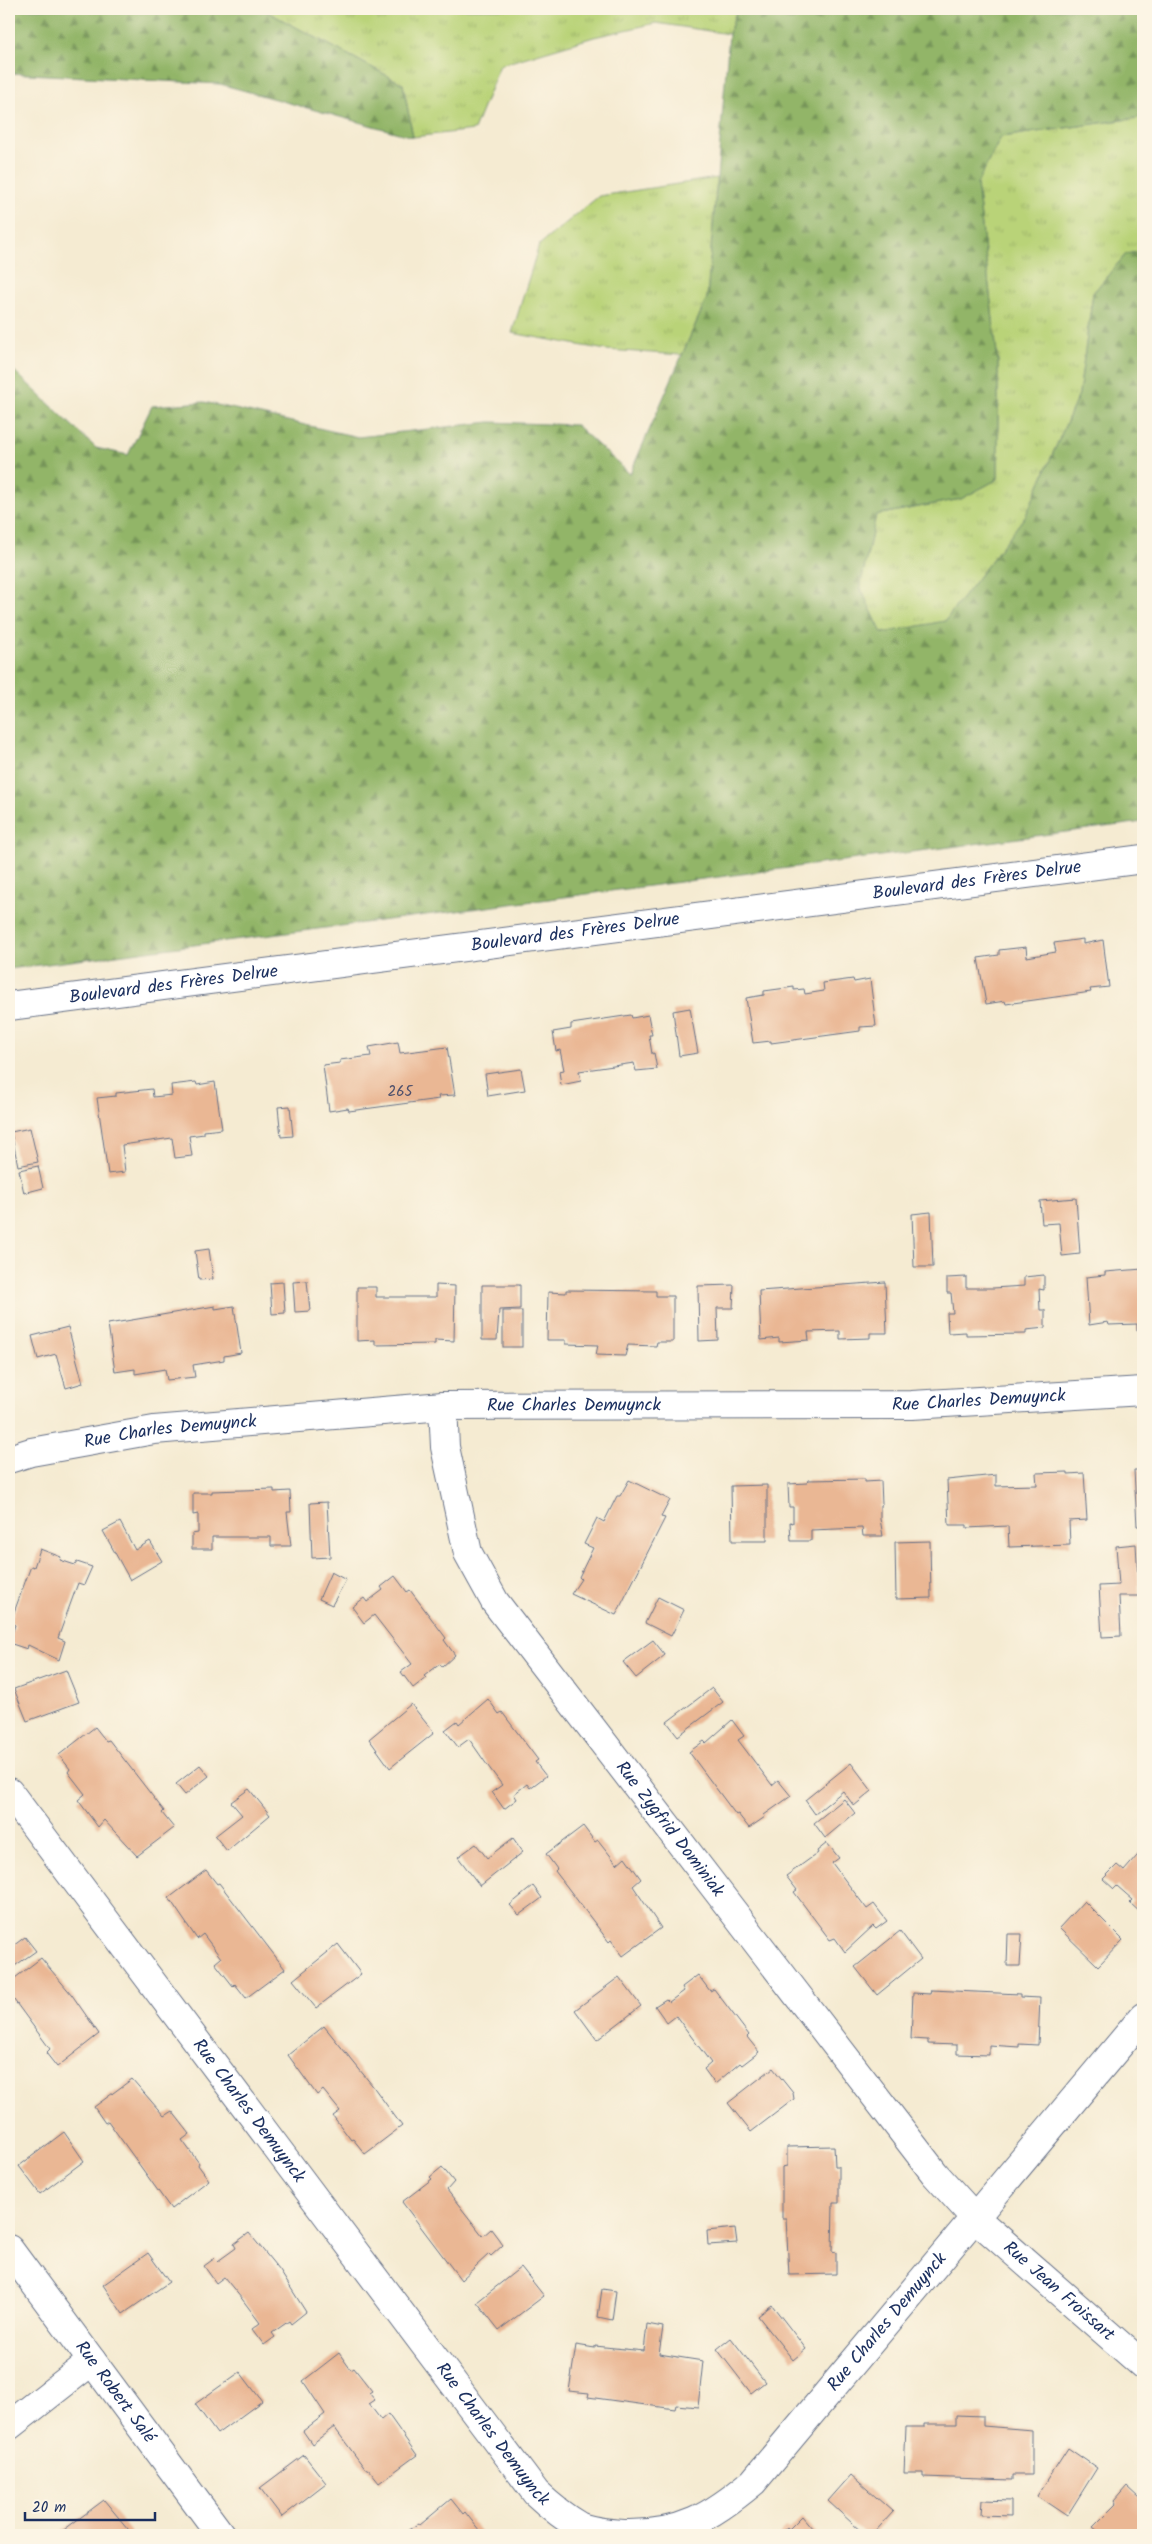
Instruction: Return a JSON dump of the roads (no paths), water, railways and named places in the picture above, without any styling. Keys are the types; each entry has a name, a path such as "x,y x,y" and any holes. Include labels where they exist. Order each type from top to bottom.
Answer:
{"street":[{"name":"Boulevard des Frères Delrue","path":"9,1006 1143,859"},
{"name":"Rue Charles Demuynck","path":"9,1459 31,1452 154,1430 443,1406 912,1405 1143,1391"},
{"name":"Rue Zygfrid Dominiak","path":"443,1406 445,1447 468,1553 494,1602 935,2174 974,2217"},
{"name":"Rue Charles Demuynck","path":"9,1792 536,2493 560,2514 581,2527 608,2533 650,2534 681,2528 722,2508 753,2482 1143,2016"},
{"name":"Rue Jean Froissart","path":"974,2217 1143,2365"},
{"name":"Rue Robert Salé","path":"9,2249 221,2535"},
{"path":"9,2426 92,2361"}]}
